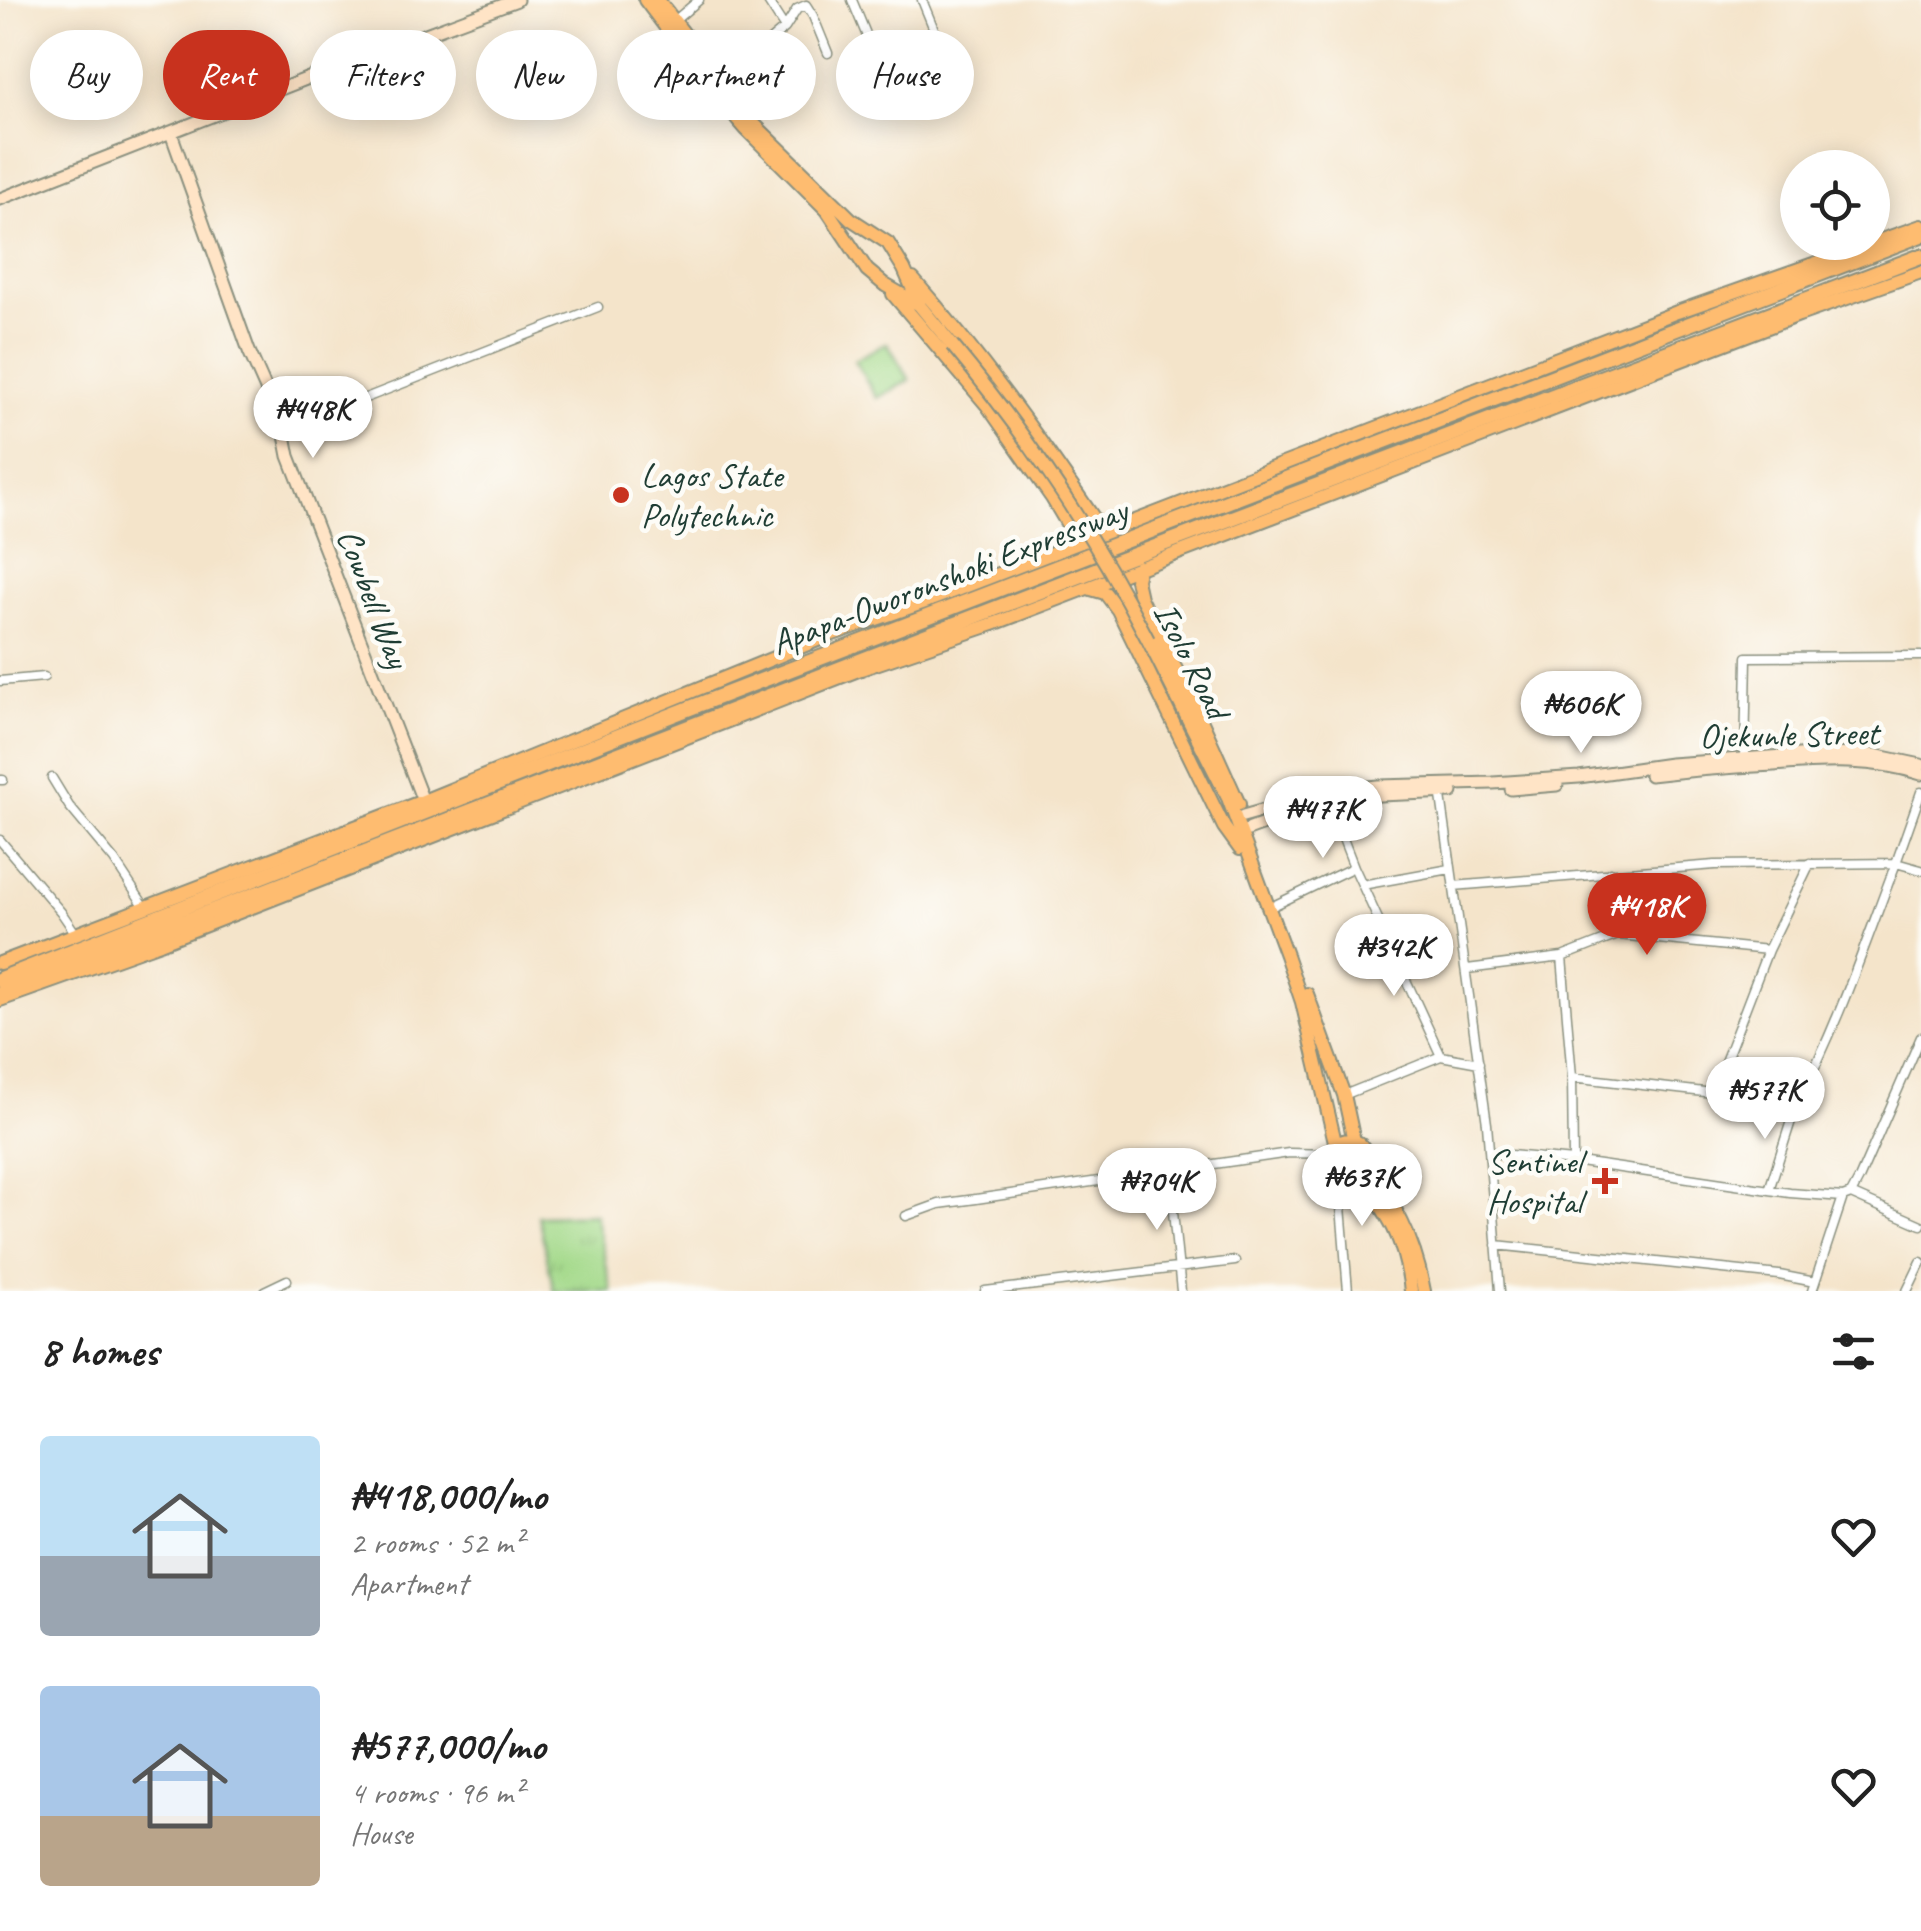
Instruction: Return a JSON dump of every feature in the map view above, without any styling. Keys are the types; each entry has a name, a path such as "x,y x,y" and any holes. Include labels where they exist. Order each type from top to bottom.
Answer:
{"highway":[{"name":"Apapa-Oworonshoki Expressway","path":"0,978 1921,235"},
{"name":"Apapa-Oworonshoki Expressway","path":"0,993 1921,256"}],"main road":[{"path":"645,0 746,129 818,193 888,243 983,362 1095,520 1102,525 1118,526"},
{"path":"658,0 752,122 818,193 866,270 920,306"},
{"name":"Apapa-Oworonshoki Expressway","path":"0,963 423,801 830,635 928,601 1677,312 1921,226"},
{"path":"852,250 856,236 868,229"},
{"path":"881,282 902,264"},
{"path":"902,264 920,306"},
{"name":"Apapa-Oworonshoki Expressway","path":"0,1000 160,944 836,679 975,631 1799,315 1921,272"},
{"path":"881,282 987,405 1052,498 1068,530 1066,542 1056,550"},
{"name":"Isolo Road","path":"920,306 992,393 1124,592 1228,798 1302,1002 1334,1150"},
{"path":"1139,567 1136,585 1143,604 1233,788 1344,1095 1354,1141"},
{"path":"1088,588 1104,592 1118,610 1224,827 1251,864"},
{"path":"1228,798 1245,823"},
{"path":"1361,1167 1347,1174 1338,1170 1333,1162 1334,1150 1344,1140 1363,1147 1361,1167 1402,1244 1411,1291"},
{"path":"1361,1167 1398,1211 1416,1254 1424,1291"}],"street":[{"path":"0,199 518,0"},
{"path":"674,22 699,0"},
{"path":"767,0 785,28"},
{"path":"852,0 864,30"},
{"path":"922,0 934,30"},
{"path":"783,30 796,10 806,5 828,53"},
{"name":"Cowbell Way","path":"171,133 249,351 284,430 289,456 423,801"},
{"path":"284,430 598,307"},
{"path":"1745,762 1748,658 1921,656"},
{"path":"0,681 44,677"},
{"name":"Ojekunle Street","path":"1245,823 1335,790 1378,786 1534,788 1745,762 1858,754 1921,764"},
{"name":"Ojekunle Street","path":"1745,762 1856,762 1921,774"},
{"path":"52,778 145,906"},
{"path":"1440,788 1490,1153 1500,1291"},
{"name":"Ojekunle Street","path":"1245,823 1328,800 1440,788"},
{"path":"1769,1190 1796,1104 1844,998 1921,792"},
{"path":"1328,800 1354,867 1441,1056"},
{"path":"0,840 76,934"},
{"path":"1454,886 1715,866 1896,863 1921,870"},
{"path":"1713,1094 1768,950 1810,864"},
{"path":"1275,904 1354,867"},
{"path":"1362,884 1450,868"},
{"path":"1610,872 1618,936"},
{"path":"1466,970 1562,957 1618,936 1768,950"},
{"path":"1562,957 1572,1076 1573,1161"},
{"path":"1496,1245 1760,1273 1814,1287 1847,1196 1921,1036"},
{"path":"1344,1095 1441,1056 1478,1063"},
{"path":"1572,1076 1796,1104"},
{"path":"906,1216 939,1204 1289,1153 1334,1150"},
{"path":"1490,1153 1769,1190 1847,1196 1921,1225"},
{"path":"1338,1170 1348,1291"},
{"path":"1170,1172 1182,1291"},
{"path":"985,1291 1234,1261"},
{"path":"1907,1291 1921,1262"},
{"path":"264,1291 287,1280"}],"green space":[{"path":"887,343 910,380 877,398 854,360"},
{"path":"595,1214 612,1291 554,1291 538,1216"}],"place":[{"name":"Lagos State Polytechnic","path":"621,495"},
{"name":"Sentinel Hospital","path":"1605,1181"}]}
